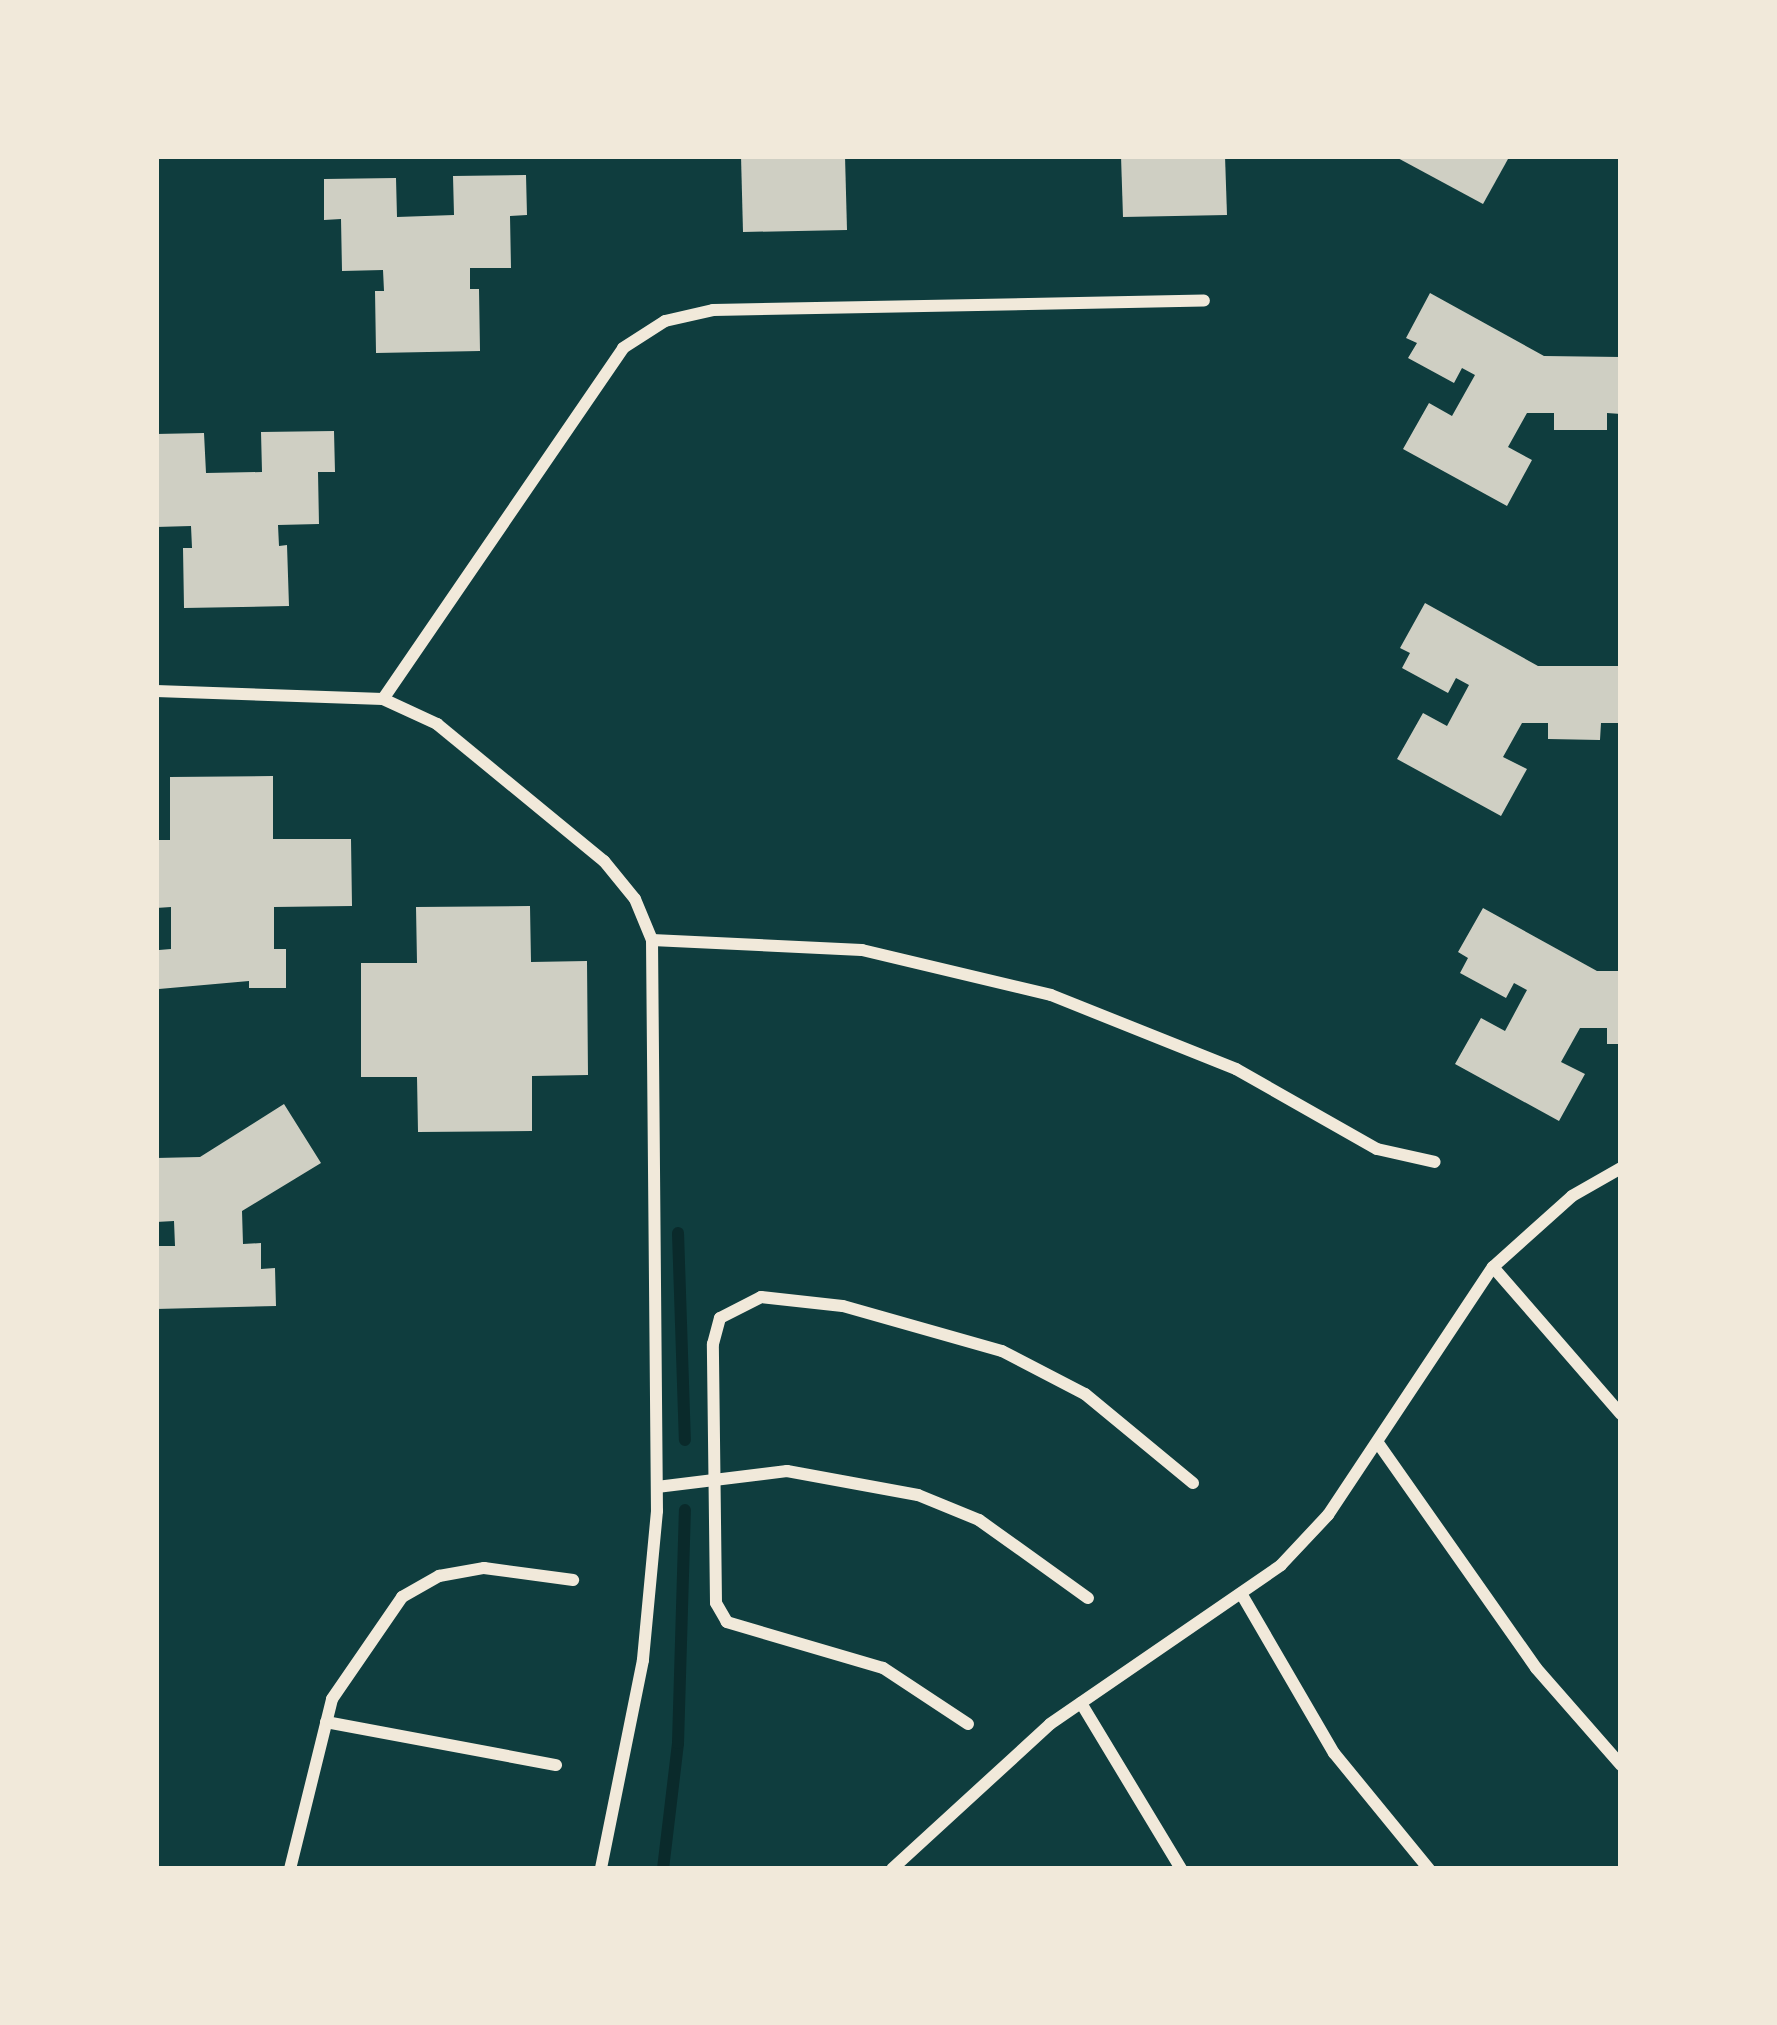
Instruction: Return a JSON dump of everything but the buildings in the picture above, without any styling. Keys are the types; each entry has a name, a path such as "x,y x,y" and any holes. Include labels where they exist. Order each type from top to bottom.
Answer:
{"street":[{"path":"383,699 623,348 665,321 713,310 1204,301"},
{"path":"156,691 383,699 437,724 604,861 635,899 652,940 657,1486 643,1660 601,1869"},
{"path":"652,940 862,950 1051,995 1235,1069 1377,1149 1436,1162"},
{"path":"892,1869 974,1787 1081,1703 1242,1595 1328,1515 1493,1267 1571,1196 1621,1168"},
{"path":"1493,1267 1621,1414"},
{"path":"968,1724 883,1668 727,1622 716,1603 720,1474 713,1344 720,1318 761,1298 864,1311 1002,1351 1085,1394 1193,1483"},
{"path":"1378,1443 1511,1635 1621,1766"},
{"path":"657,1486 720,1474 787,1471 918,1495 998,1532 1088,1598"},
{"path":"290,1869 326,1722 366,1640 402,1597 439,1576 484,1568 573,1580"},
{"path":"1242,1595 1334,1753 1430,1869"},
{"path":"1081,1703 1181,1869"},
{"path":"326,1722 556,1766"}],"waterway":[{"path":"678,1233 685,1440"},
{"path":"663,1869 678,1743 685,1510"}]}
